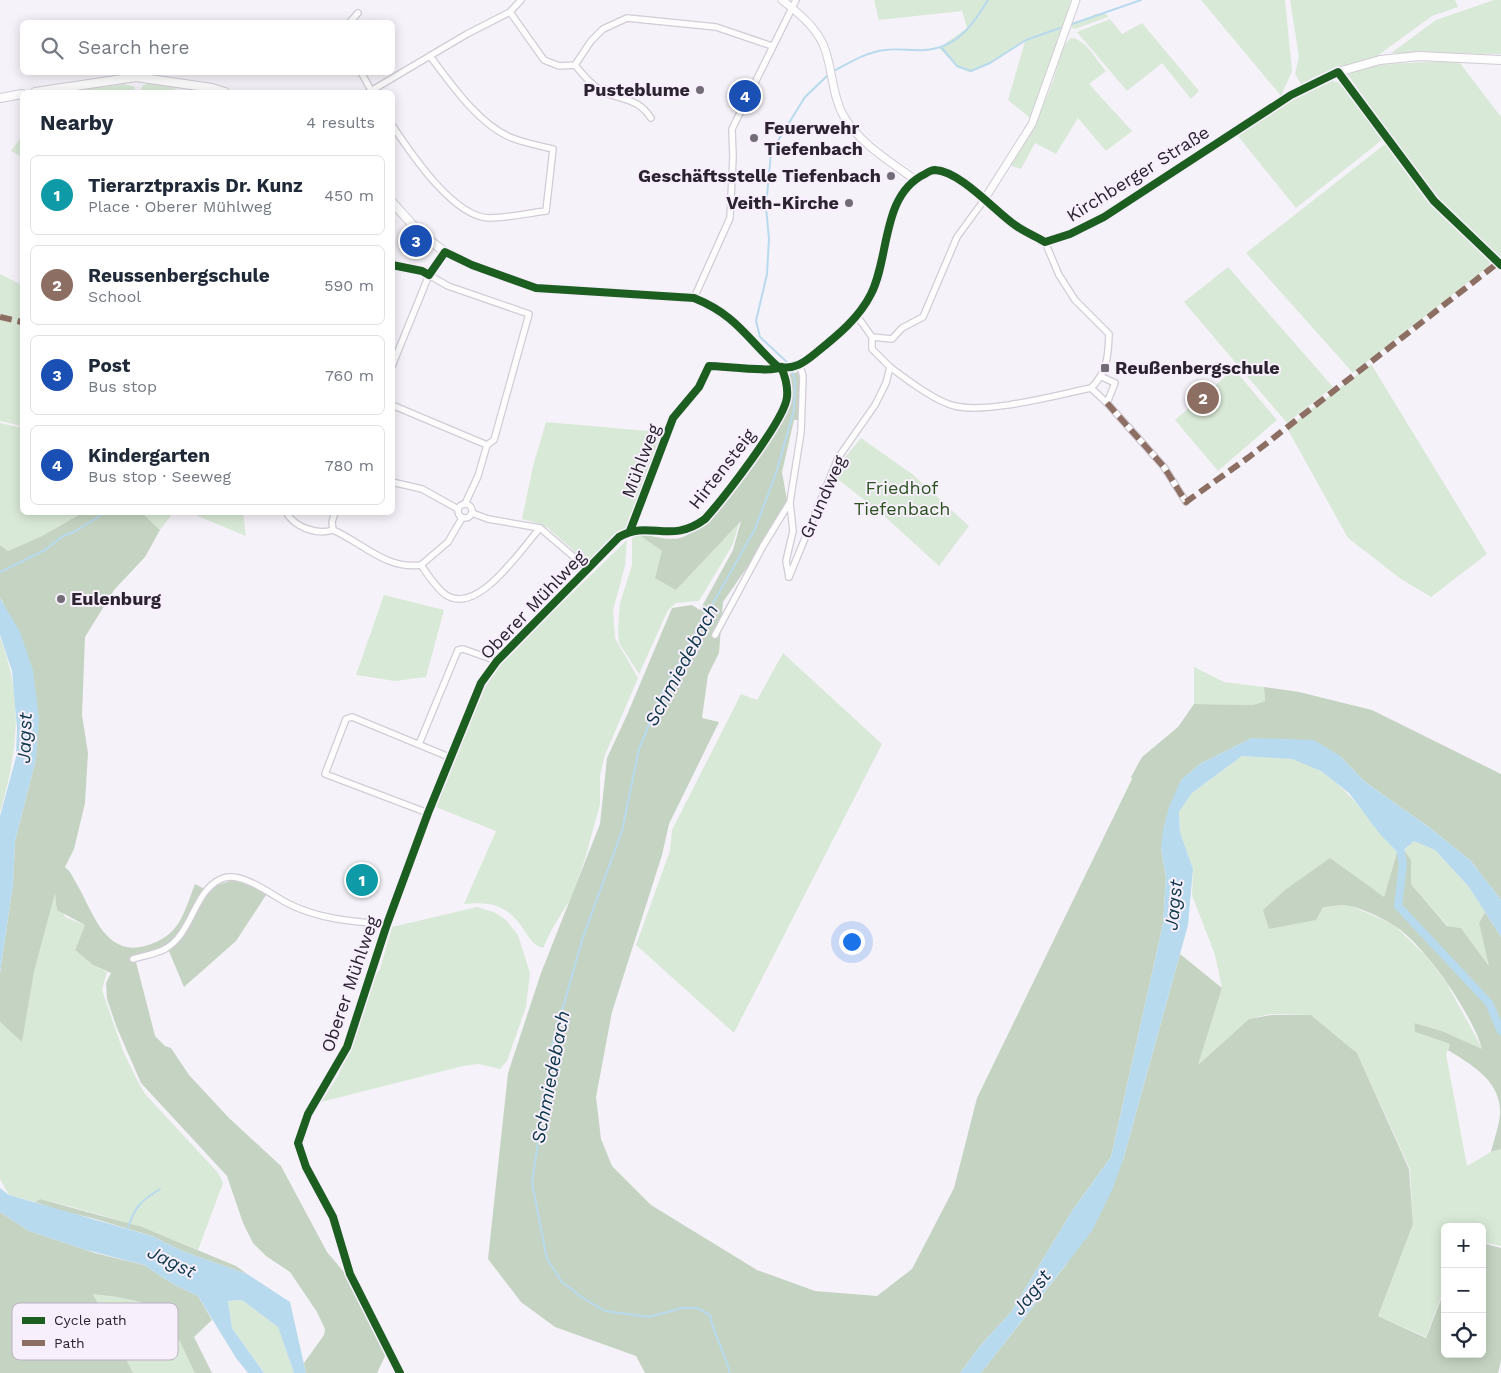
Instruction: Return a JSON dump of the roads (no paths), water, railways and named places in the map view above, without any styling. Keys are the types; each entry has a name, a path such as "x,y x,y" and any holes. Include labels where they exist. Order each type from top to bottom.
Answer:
{"main road":[{"name":"Kirchberger Straße","path":"1045,242 1070,234 1104,217 1291,95 1338,72 1380,60 1419,56 1501,60"},
{"path":"48,90 136,77 204,86 218,90"},
{"path":"0,98 20,94"},
{"path":"395,205 421,234 445,252 472,266 536,288 694,298 718,308 731,318 767,356 784,367 798,366 857,316 872,293 893,216 902,194 914,179 934,170 947,173 965,184 1016,226 1045,242"}],"street":[{"path":"374,90 430,56 510,12 521,0"},
{"path":"782,0 806,19 818,34 824,46 839,105 852,130 914,179"},
{"path":"694,298 730,218 733,157 732,129 796,0"},
{"path":"872,337 892,339 902,328 922,317 957,237 984,200 1032,124 1041,104 1076,0"},
{"path":"510,12 544,60 559,66 575,65"},
{"path":"352,20 358,13"},
{"path":"575,65 591,41 603,29 612,23 628,18 716,27 772,46"},
{"path":"395,129 436,184 448,197 470,212 487,218 546,211 553,150 512,138 493,128 460,96 430,56"},
{"path":"575,65 588,81 604,92 637,102 652,118"},
{"path":"1338,72 1434,201 1501,265"},
{"path":"362,75 370,90"},
{"path":"857,316 872,337 872,349 890,367 922,390 954,406 986,408 1091,388 1102,377 1108,355 1109,334 1075,300 1059,275 1045,242"},
{"path":"395,356 429,275 445,252"},
{"path":"395,266 422,271 448,286 528,314 494,440 488,445 478,476 465,504"},
{"name":"Mühlweg","path":"630,531 673,418 699,387 709,366 731,366 773,371 784,367"},
{"path":"715,635 763,546 790,502 801,432 803,376 798,366"},
{"name":"Hirtensteig","path":"630,531 639,529 675,533 696,525 705,519 772,429 787,399 784,367"},
{"name":"Grundweg","path":"790,502 793,531 786,561 789,577 838,458 875,405 886,383 890,367"},
{"path":"1102,377 1115,383 1107,403"},
{"path":"1091,388 1107,403 1164,467 1186,502"},
{"path":"395,406 488,445"},
{"path":"395,483 422,488 458,509"},
{"path":"461,504 470,506 472,514 468,518 462,518 458,514 461,504"},
{"path":"472,514 488,519 540,528 588,569"},
{"path":"288,515 294,522 306,528 322,534 333,530 361,544 373,555 406,567 421,566 448,542 462,518"},
{"path":"333,530 332,522 334,515"},
{"path":"421,566 446,595 454,598 477,594 495,582 540,528"},
{"name":"Oberer Mühlweg","path":"400,1373 350,1274 333,1217 306,1166 298,1143 308,1114 347,1047 387,924 449,757 481,683 497,661 619,538 630,531"},
{"path":"419,744 458,650 463,649 497,661"},
{"path":"428,813 325,774 346,719 352,717 449,757"},
{"path":"133,959 166,949 183,933 207,889 223,878 239,879 254,884 288,903 322,916 344,921 387,924"}],"water":[{"name":"Jagst","path":"0,598 20,632 33,670 39,719 36,759 15,841 13,884 0,973 0,816 16,757 17,728 12,671 0,635"},
{"name":"Jagst","path":"1252,738 1314,740 1340,756 1365,782 1430,828 1471,861 1501,900 1501,937 1469,887 1435,850 1414,841 1399,854 1379,833 1349,793 1321,771 1292,759 1242,756 1192,793 1179,812 1180,832 1193,869 1188,925 1123,1160 1112,1190 1092,1231 981,1373 960,1373 980,1346 1011,1312 1072,1211 1111,1157 1163,924 1166,877 1161,848 1163,830 1169,807 1181,780 1200,764"},
{"name":"Jagst","path":"0,1188 9,1195 152,1236 182,1251 247,1274 290,1302 306,1373 294,1373 278,1327 242,1300 228,1301 232,1328 264,1373 248,1373 236,1358 198,1296 173,1284 144,1265 83,1249 29,1231 0,1212"}],"waterway":[{"name":"Schmiedebach","path":"832,72 858,58 878,51 895,49 924,50 946,45 955,40 969,27 988,0"},
{"path":"1072,24 1141,0"},
{"path":"942,48 957,66 971,71 990,63 1026,40 1060,28"},
{"name":"Schmiedebach","path":"790,365 760,337 756,321 767,274 769,239 766,207 771,152 805,97 828,75"},
{"name":"Schmiedebach","path":"730,1373 710,1315 697,1308 682,1308 649,1317 605,1311 583,1298 562,1282 547,1259 532,1183 552,1046 583,937 622,831 639,749 662,693 755,529 776,473 794,410 795,380 791,369"},
{"path":"0,572 45,550 63,536 74,532 101,515"},
{"path":"1399,843 1403,864 1398,906 1489,1003 1501,1031"},
{"path":"127,1230 139,1206 160,1189"}],"place":[{"name":"Pusteblume","path":"700,90"},
{"name":"Kindergarten","path":"745,96"},
{"name":"Feuerwehr Tiefenbach","path":"754,138"},
{"name":"Geschäftsstelle Tiefenbach","path":"891,176"},
{"name":"Veith-Kirche","path":"849,203"},
{"name":"Post","path":"416,241"},
{"name":"Reußenbergschule","path":"1105,368"},
{"name":"Reussenbergschule","path":"1203,398"},
{"name":"Eulenburg","path":"61,599"},
{"name":"Tierarztpraxis Dr. Kunz","path":"362,880"}],"park label":[{"name":"Friedhof Tiefenbach","path":"902,498"}]}
